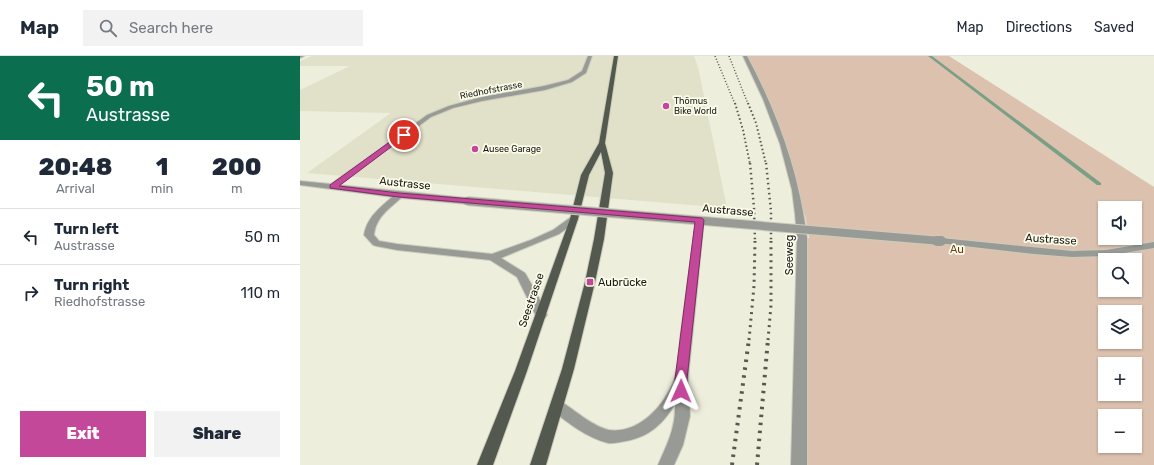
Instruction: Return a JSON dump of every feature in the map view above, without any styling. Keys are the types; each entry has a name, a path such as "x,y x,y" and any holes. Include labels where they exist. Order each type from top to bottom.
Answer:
{"main road":[{"name":"Seestrasse","path":"485,465 541,315 574,219 585,176 602,144 616,56"},
{"name":"Seestrasse","path":"538,465 557,406 590,282 599,239 608,174 602,144"}],"street":[{"name":"Riedhofstrasse","path":"332,187 429,116 451,107 482,99 545,88 570,81 584,72 590,56"},
{"name":"Seeweg","path":"745,56 762,88 790,163 800,215 802,238 799,465"},
{"name":"Austrasse","path":"300,183 399,195 941,240 1046,252 1090,254 1128,250 1154,245"},
{"path":"399,195 374,219 369,227 369,235 376,243 397,248 493,257 540,240 556,232 574,219"},
{"path":"666,465 676,444 683,416 681,379 700,220"},
{"path":"493,257 521,275 532,294 541,315"},
{"path":"557,406 578,421 608,436 633,434 645,429 656,419 672,400 681,379"}],"shaded area":[{"path":"312,56 694,56 698,67 727,208 307,173 391,113 300,111 300,90 350,66 300,66 300,61"}],"green space":[{"name":"Au","path":"745,56 949,56 1154,187 1154,465 799,465 802,238 809,238 805,215 800,215 790,163 762,88"}],"waterway":[{"path":"930,56 1099,184"}],"railway":[{"path":"715,56 735,104"},
{"path":"729,56 748,104"},
{"path":"735,103 743,130 750,164"},
{"path":"748,103 756,123 766,164"},
{"path":"750,163 755,242"},
{"path":"766,163 771,211 771,305 768,340"},
{"path":"749,340 754,286 755,242"},
{"path":"732,465 749,339"},
{"path":"757,465 768,339"}],"place":[{"name":"Thömus Bike World","path":"666,106"},
{"name":"Ausee Garage","path":"475,149"},
{"name":"Aubrücke","path":"590,282"}],"route":[{"path":"404,135 332,187 399,195 700,220 681,379 681,391"}]}
